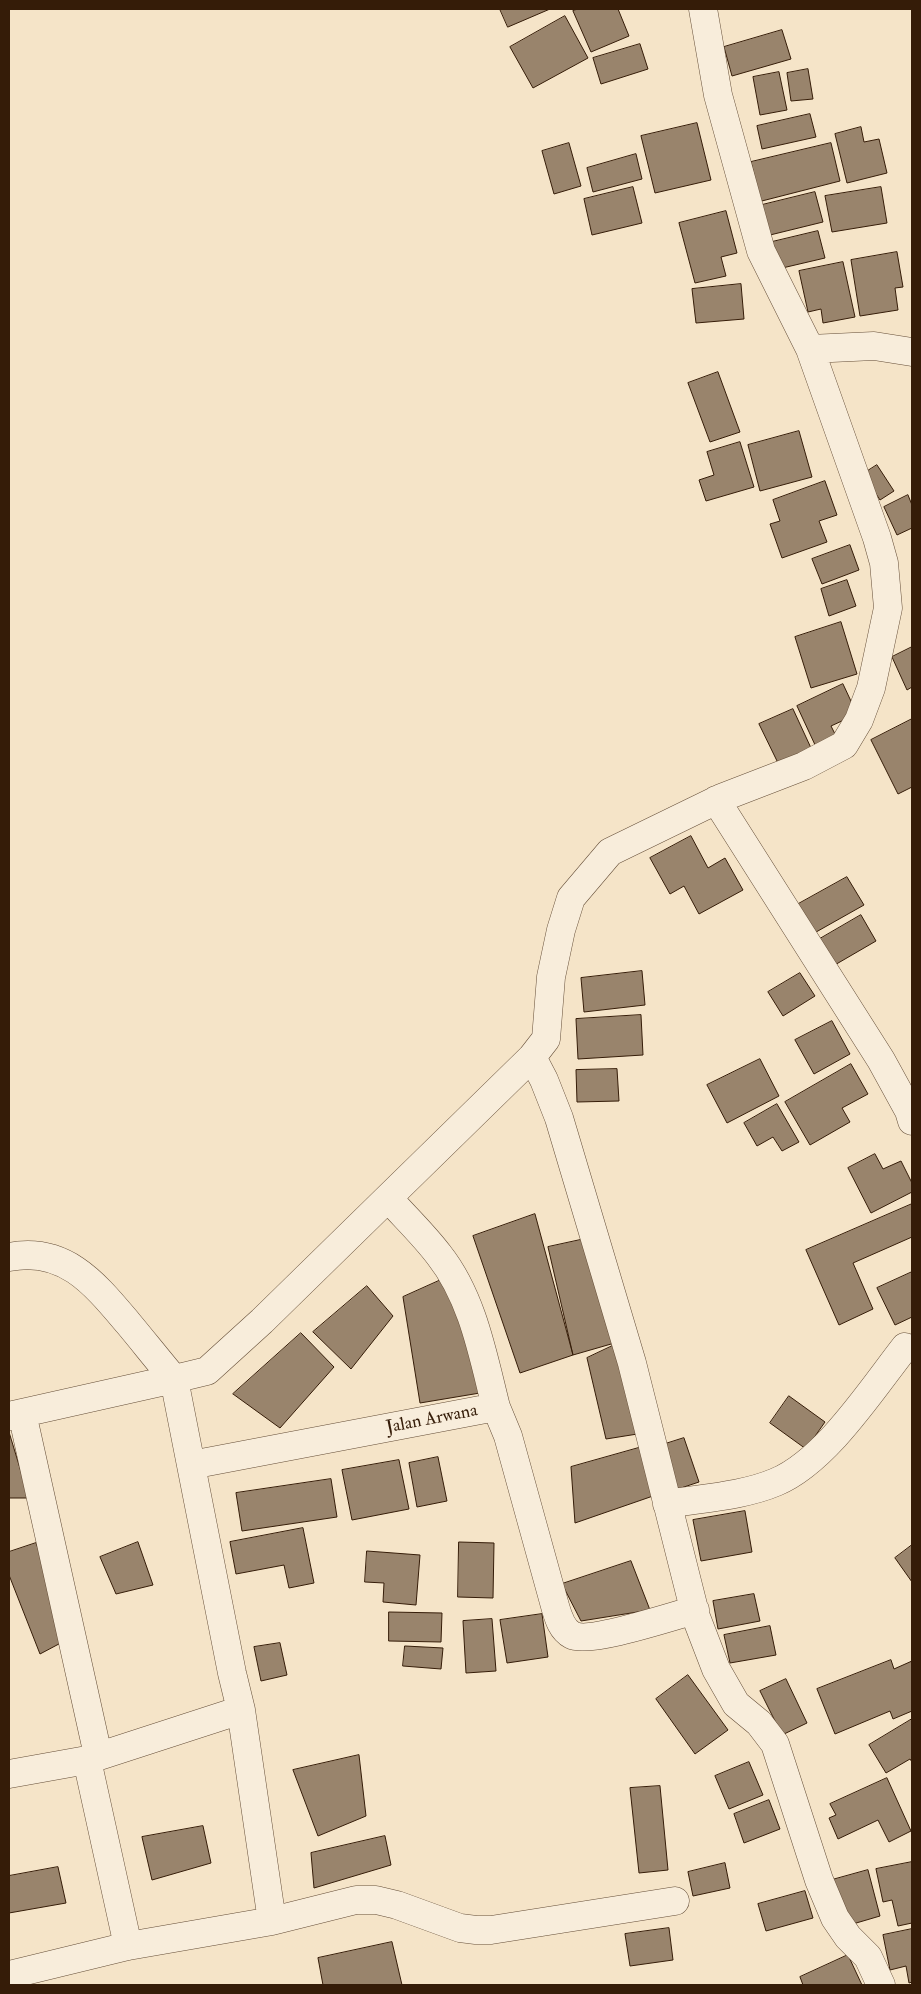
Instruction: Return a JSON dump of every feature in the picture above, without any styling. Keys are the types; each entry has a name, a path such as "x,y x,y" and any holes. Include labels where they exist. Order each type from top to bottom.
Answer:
{"street":[{"path":"128,1946 93,1757 15,1415 207,1372 262,1321 532,1057 546,1039 551,977 560,930 571,898 610,852 716,800 804,766 844,745 859,720 871,688 888,608 884,564 867,507 847,457 810,349 761,251 718,95 703,9"},
{"path":"810,349 874,346 912,352"},
{"path":"716,800 881,1060 909,1110 912,1120"},
{"path":"532,1057 544,1080 559,1118 632,1362 694,1610 716,1669 736,1704 759,1723 775,1744 819,1880 835,1918 848,1937 868,1957 881,1985"},
{"name":"Jalan Arwana","path":"191,1465 496,1407 482,1346 461,1290 440,1256 388,1198"},
{"path":"9,1257 41,1255 59,1260 80,1272 103,1293 174,1379 241,1710 272,1921"},
{"path":"668,1504 747,1492 777,1482 806,1464 833,1439 905,1347"},
{"path":"496,1407 508,1436 555,1606 560,1621 568,1632 582,1637 618,1631 694,1610"},
{"path":"9,1774 93,1757 241,1710"},
{"path":"9,1975 128,1946 272,1921 356,1900 376,1900 397,1905 460,1928 476,1930 491,1930 675,1901"}],"building":[{"path":"500,9 550,9 508,27"},
{"path":"578,9 618,9 629,36 591,52 573,11"},
{"path":"565,16 588,58 533,88 510,47"},
{"path":"782,30 791,59 732,76 724,47"},
{"path":"640,44 648,69 601,84 593,58"},
{"path":"808,69 813,99 791,101 787,73"},
{"path":"779,72 787,110 760,115 753,77"},
{"path":"810,114 816,137 762,149 757,126"},
{"path":"697,123 711,180 655,193 641,136"},
{"path":"861,127 864,142 879,139 887,173 847,183 835,134"},
{"path":"569,143 581,186 554,194 542,151"},
{"path":"831,143 840,181 754,203 755,179 751,162"},
{"path":"636,154 642,179 593,192 587,168"},
{"path":"633,187 642,223 592,235 584,199"},
{"path":"881,187 887,223 832,232 825,196"},
{"path":"815,192 823,222 770,235 762,205"},
{"path":"726,211 737,253 721,257 726,276 695,283 679,223"},
{"path":"818,231 825,258 778,269 772,242"},
{"path":"897,252 903,287 895,288 898,310 860,316 851,260"},
{"path":"843,262 855,317 823,323 821,309 808,312 799,271"},
{"path":"741,284 744,319 696,323 692,289"},
{"path":"718,372 740,432 710,442 688,383"},
{"path":"799,431 812,477 760,491 748,445"},
{"path":"740,442 754,487 706,501 699,480 714,475 707,452"},
{"path":"877,465 894,491 880,500 863,474"},
{"path":"825,481 837,515 819,521 827,542 782,558 770,524 780,521 773,500"},
{"path":"908,495 912,505 912,528 897,535 884,507"},
{"path":"850,545 859,570 822,584 812,559"},
{"path":"847,580 856,606 829,616 821,589"},
{"path":"841,622 857,674 811,688 795,637"},
{"path":"912,647 912,687 907,690 892,657"},
{"path":"843,684 857,714 831,726 837,738 816,747 797,706"},
{"path":"793,709 811,748 778,763 759,724"},
{"path":"912,719 912,787 898,794 871,740"},
{"path":"691,836 708,868 725,858 743,890 699,914 684,886 670,894 650,858"},
{"path":"847,877 864,905 809,936 793,907"},
{"path":"861,915 876,941 833,966 818,940"},
{"path":"642,971 645,1005 584,1012 581,978"},
{"path":"800,973 815,996 783,1016 768,992"},
{"path":"641,1015 643,1055 578,1059 576,1019"},
{"path":"832,1021 850,1054 814,1074 795,1040"},
{"path":"760,1059 779,1096 727,1123 707,1085"},
{"path":"851,1064 868,1094 842,1108 850,1122 810,1145 785,1102"},
{"path":"617,1069 619,1101 577,1102 576,1070"},
{"path":"777,1104 799,1142 782,1151 773,1137 757,1146 744,1123"},
{"path":"875,1154 883,1169 901,1161 912,1183 912,1192 871,1213 848,1168"},
{"path":"912,1204 912,1237 853,1263 873,1309 839,1325 806,1250"},
{"path":"535,1214 573,1355 520,1373 473,1236"},
{"path":"594,1237 625,1340 573,1355 548,1247"},
{"path":"912,1272 912,1317 895,1325 877,1288"},
{"path":"452,1275 492,1391 420,1403 403,1297"},
{"path":"367,1286 393,1316 351,1369 313,1332"},
{"path":"301,1333 334,1367 280,1428 233,1394"},
{"path":"625,1340 650,1432 606,1439 587,1358"},
{"path":"789,1396 825,1422 806,1449 770,1423"},
{"path":"9,1432 29,1498 9,1498"},
{"path":"684,1438 699,1482 675,1490 659,1446"},
{"path":"642,1447 653,1496 575,1523 571,1467"},
{"path":"438,1457 447,1501 417,1507 409,1463"},
{"path":"399,1460 409,1509 352,1520 342,1470"},
{"path":"331,1479 337,1517 242,1531 236,1493"},
{"path":"745,1511 752,1552 701,1561 693,1520"},
{"path":"303,1528 314,1583 289,1588 284,1565 236,1574 230,1542"},
{"path":"138,1542 153,1585 116,1594 100,1557"},
{"path":"459,1542 494,1543 493,1598 458,1597"},
{"path":"36,1543 72,1637 40,1654 9,1575 9,1552"},
{"path":"912,1545 912,1582 895,1558"},
{"path":"367,1551 420,1555 416,1605 383,1602 384,1583 365,1582"},
{"path":"631,1561 650,1610 581,1621 562,1584"},
{"path":"754,1594 760,1621 718,1629 713,1601"},
{"path":"389,1612 442,1613 441,1642 389,1641"},
{"path":"542,1614 548,1657 507,1663 500,1620"},
{"path":"492,1619 496,1671 466,1673 463,1621"},
{"path":"770,1626 776,1655 730,1663 724,1635"},
{"path":"280,1643 287,1675 261,1681 254,1647"},
{"path":"405,1646 443,1648 441,1669 403,1666"},
{"path":"891,1660 894,1669 912,1661 912,1711 893,1719 890,1711 835,1734 817,1689"},
{"path":"688,1675 728,1730 695,1754 656,1699"},
{"path":"786,1679 807,1723 782,1735 760,1691"},
{"path":"912,1719 912,1762 910,1759 886,1773 869,1745"},
{"path":"359,1755 366,1816 318,1836 293,1770"},
{"path":"749,1762 763,1795 729,1809 715,1776"},
{"path":"887,1778 911,1831 889,1842 878,1820 838,1839 829,1818 836,1815 830,1804"},
{"path":"660,1786 668,1870 639,1873 630,1788"},
{"path":"769,1800 780,1829 744,1843 734,1814"},
{"path":"203,1826 211,1863 152,1880 142,1837"},
{"path":"385,1836 391,1865 314,1888 311,1853"},
{"path":"912,1862 912,1923 898,1926 892,1900 883,1902 876,1869"},
{"path":"725,1863 730,1888 693,1896 688,1872"},
{"path":"58,1867 66,1903 9,1913 9,1876"},
{"path":"868,1870 880,1916 846,1926 832,1880"},
{"path":"805,1891 813,1918 766,1931 758,1904"},
{"path":"669,1928 673,1960 630,1966 625,1934"},
{"path":"912,1929 912,1982 909,1983 906,1966 890,1970 883,1935"},
{"path":"392,1942 402,1985 323,1985 318,1958"},
{"path":"848,1955 862,1985 803,1985 800,1977"}]}
